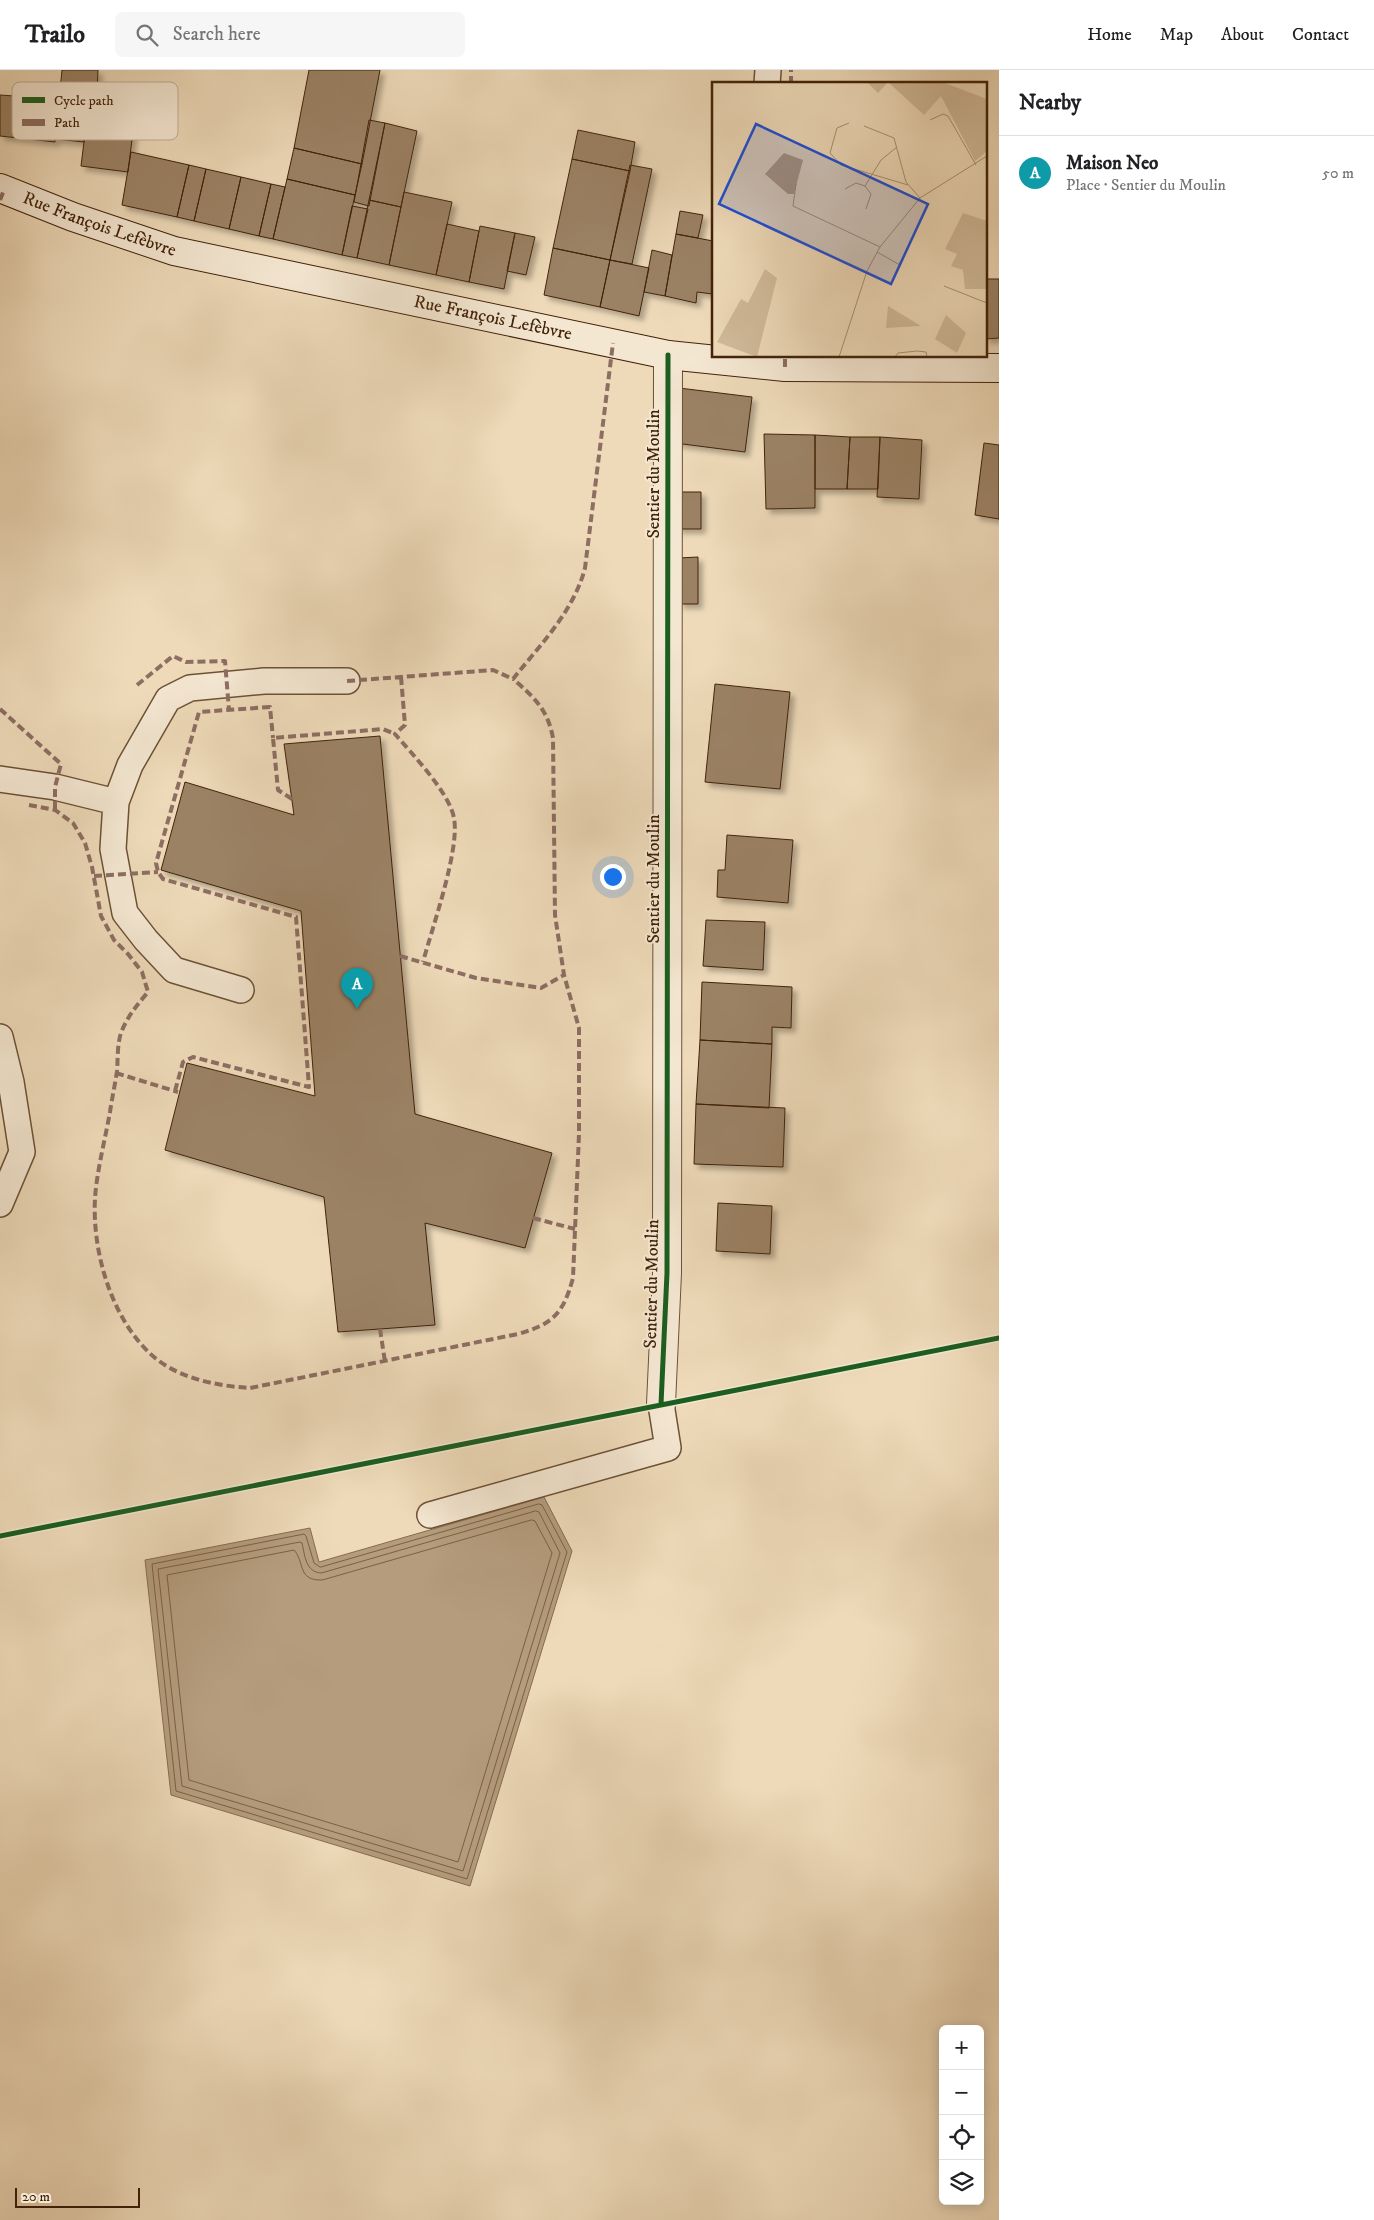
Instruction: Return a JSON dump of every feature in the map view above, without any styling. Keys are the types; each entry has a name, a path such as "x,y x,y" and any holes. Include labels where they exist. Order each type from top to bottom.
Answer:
{"street":[{"name":"Rue François Lefèbvre","path":"0,188 73,217 174,251 668,355 712,358"},
{"name":"Sentier du Moulin","path":"661,1404 667,1274 668,355"},
{"name":"Rue François Lefèbvre","path":"715,358 746,360 785,367 999,368"}],"lane":[{"path":"241,990 174,970 146,940 125,913 113,849 116,802 130,765 168,699 190,688 264,681 347,681"},
{"path":"0,779 55,787 116,802"},
{"path":"0,1036 11,1082 22,1152 0,1204"},
{"path":"430,1515 668,1448 661,1404"}],"water":[{"path":"544,1497 572,1551 470,1886 171,1795 145,1560 310,1528 319,1562"}],"building":[{"path":"62,70 98,70 97,82 61,82"},
{"path":"309,70 380,70 362,164 294,148"},
{"path":"0,95 12,96 12,137 0,136"},
{"path":"369,120 385,123 369,206 354,202"},
{"path":"385,123 417,131 401,207 369,200"},
{"path":"578,130 635,142 630,171 572,159"},
{"path":"37,140 55,140 55,142"},
{"path":"65,140 84,140 84,142"},
{"path":"84,140 132,140 128,172 81,166"},
{"path":"294,148 362,164 355,195 287,179"},
{"path":"131,152 189,165 177,217 122,205"},
{"path":"572,159 630,171 610,260 553,248"},
{"path":"189,165 206,169 194,221 177,217"},
{"path":"630,165 652,169 632,264 610,260"},
{"path":"206,169 241,177 229,229 194,221"},
{"path":"241,177 271,184 259,236 229,229"},
{"path":"287,179 355,195 342,255 273,239"},
{"path":"271,184 285,187 273,239 259,236"},
{"path":"404,192 452,202 436,275 389,265"},
{"path":"369,200 401,207 389,265 357,258"},
{"path":"352,206 368,209 357,258 342,255"},
{"path":"680,211 703,215 698,238 676,234"},
{"path":"447,224 479,231 469,282 436,275"},
{"path":"480,226 515,233 504,289 469,282"},
{"path":"515,233 535,237 526,275 507,271"},
{"path":"676,234 712,241 712,294 697,292 696,303 665,296"},
{"path":"553,248 610,260 600,307 544,295"},
{"path":"652,250 672,255 665,296 644,292"},
{"path":"610,260 649,268 639,316 600,307"},
{"path":"986,279 999,279 999,338 986,339"},
{"path":"679,388 752,397 745,452 675,443"},
{"path":"764,434 815,435 815,508 766,509"},
{"path":"815,435 850,437 847,489 815,489"},
{"path":"850,437 880,437 878,489 847,489"},
{"path":"880,437 922,440 919,499 877,497"},
{"path":"984,443 999,445 999,519 975,515"},
{"path":"677,492 701,492 701,529 677,529"},
{"path":"698,557 698,604 679,604 679,558"},
{"path":"715,684 790,692 780,789 705,782"},
{"path":"380,736 415,1114 552,1153 525,1248 425,1223 435,1325 338,1332 324,1197 165,1150 187,1063 315,1096 301,911 161,870 185,782 294,815 284,744"},
{"path":"727,835 793,840 788,903 717,897 718,870 725,870"},
{"path":"706,920 765,922 763,970 703,966"},
{"path":"702,982 792,987 791,1028 772,1027 772,1044 700,1040"},
{"path":"700,1040 772,1044 769,1108 696,1104"},
{"path":"696,1104 785,1108 783,1167 694,1164"},
{"path":"718,1203 772,1206 770,1254 716,1251"}],"marked path":[{"path":"791,70 791,82"},
{"path":"0,200 4,190"},
{"path":"347,681 493,670 513,679 545,640 573,599 585,568 613,343"},
{"path":"785,358 785,367"},
{"path":"137,685 173,656 186,662 225,661 229,710"},
{"path":"401,677 405,725 395,734 438,785 451,808 454,818 455,832 449,869 423,962"},
{"path":"29,805 55,810 73,823 85,843 92,867 101,916 114,940 142,972 148,992 129,1016 120,1038 117,1071 99,1166 95,1198 97,1241 101,1263 116,1305 139,1342 164,1365 187,1376 212,1383 250,1388 518,1334 540,1326 555,1316 565,1301 573,1278 579,1134 579,1028 564,975 555,915 553,738 544,712 513,679"},
{"path":"175,1091 183,1062 193,1057 309,1087 296,917 163,879 158,872 156,863 199,712 270,707 273,738"},
{"path":"0,709 61,764 55,787 55,810"},
{"path":"292,799 278,790 273,738 383,729 395,734"},
{"path":"94,876 158,872"},
{"path":"400,956 476,978 541,988 564,975"},
{"path":"116,1073 178,1092"},
{"path":"533,1218 575,1229"},
{"path":"380,1329 385,1362"}],"cycle path":[{"path":"661,1404 667,1273 668,355"},
{"path":"0,1536 999,1338"}],"place":[{"name":"Maison Neo","path":"357,1009"}]}
